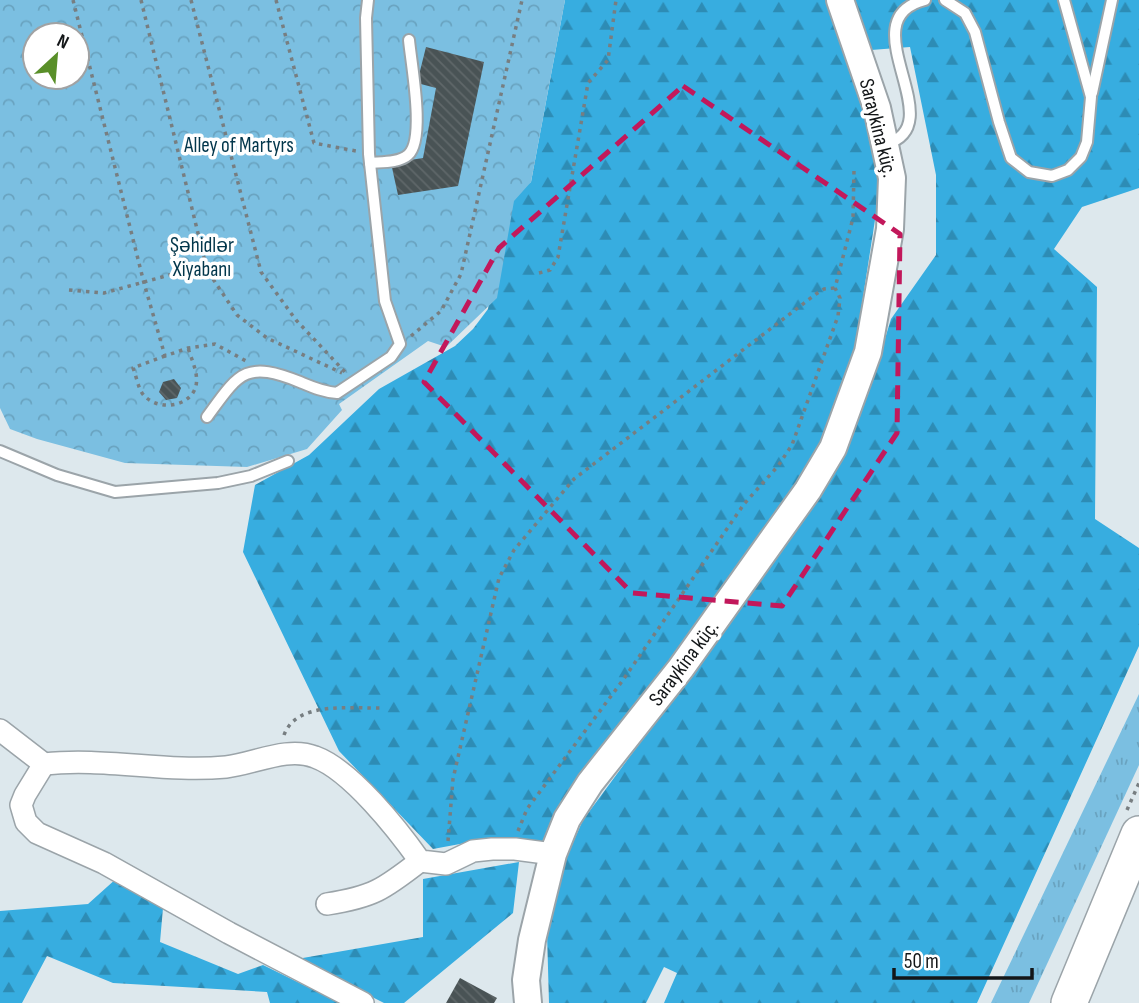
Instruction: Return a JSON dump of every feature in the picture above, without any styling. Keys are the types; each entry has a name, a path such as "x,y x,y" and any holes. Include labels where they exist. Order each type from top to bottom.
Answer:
{"highway":[{"path":"1069,1003 1139,834"}],"street":[{"name":"Saraykina küç.","path":"528,1003 528,961 554,854 567,819 590,783 681,668 823,466 842,426 868,352 879,300 892,202 892,178 877,108 840,0"},
{"path":"0,730 44,764 75,761 154,768 207,769 295,753 314,756 333,766 393,823 420,861"},
{"path":"44,764 24,795 21,805 26,822 37,833 104,863 229,933 363,1003"},
{"path":"327,904 373,894 420,861 446,864 473,851 515,849 554,854"}],"lane":[{"path":"207,417 238,377 249,372 263,370 281,374 326,392 337,393 391,357 400,344 385,301 369,158 366,18 369,0"},
{"path":"886,144 905,135 911,114 894,34 898,19 905,8 925,0"},
{"path":"945,0 965,13 975,32 1011,158 1029,172 1052,176 1068,170 1081,157 1087,142 1091,97 1112,0"},
{"path":"1064,0 1091,97"},
{"path":"369,158 398,160 409,155 415,142 417,115 409,40"},
{"path":"0,451 57,475 115,492 218,483 251,476 288,461"}],"path":[{"path":"73,0 165,356"},
{"path":"141,0 206,265 237,315 267,338 349,376 296,320 261,271 191,0"},
{"path":"275,0 314,143 369,158"},
{"path":"400,344 441,311 461,274 522,0"},
{"path":"539,273 550,270 558,257 589,83 608,60 617,0"},
{"path":"515,849 518,830 527,809 623,680 744,503 778,466 792,445 838,316 840,298 835,288 853,218 854,170"},
{"path":"69,290 104,293 206,265"},
{"path":"446,864 453,779 499,578 514,550 574,479 816,294 824,289 835,288"},
{"path":"188,348 197,376 195,390 187,399 174,405 162,406 142,393 133,368 165,356 188,348 215,344 241,358"},
{"path":"275,757 286,727 311,711 382,708"}],"highlighted area":[{"path":"683,86 900,234 897,433 782,606 632,593 424,382 499,248"}],"green space":[{"name":"Şəhidlər Xiyabanı","path":"0,0 565,0 531,182 514,201 497,298 446,347 428,341 339,404 342,410 307,449 247,467 125,463 10,429 0,408"},
{"path":"565,0 826,0 865,117 881,181 855,349 819,450 542,848 476,841 433,849 339,751 243,552 255,485 309,455 379,389 455,346 473,329 488,309 507,200 531,182"},
{"path":"855,0 1139,0 1139,188 1082,207 1054,249 1097,287 1095,519 1139,548 1139,646 977,1003 664,1003 677,973 664,967 646,1003 549,1003 547,933 565,860 583,820 760,580 838,463 868,394 891,319 936,255 936,175 910,47 871,50"},
{"path":"1139,694 1139,765 1029,1003 991,1003"},
{"path":"519,862 513,913 404,1003 384,1003 297,959 423,937 423,879"},
{"path":"117,878 163,908 160,942 238,974 263,965 340,1003 270,1003 267,992 113,983 47,956 22,1003 0,1003 0,911 88,904"}],"building":[{"path":"426,47 484,62 458,186 398,195 391,163 423,158 436,88 417,83"},
{"path":"174,379 181,388 177,398 166,400 159,392 163,382"},
{"path":"460,978 497,998 494,1003 446,1003"}],"park label":[{"name":"Alley of Martyrs","path":"239,145"}]}
